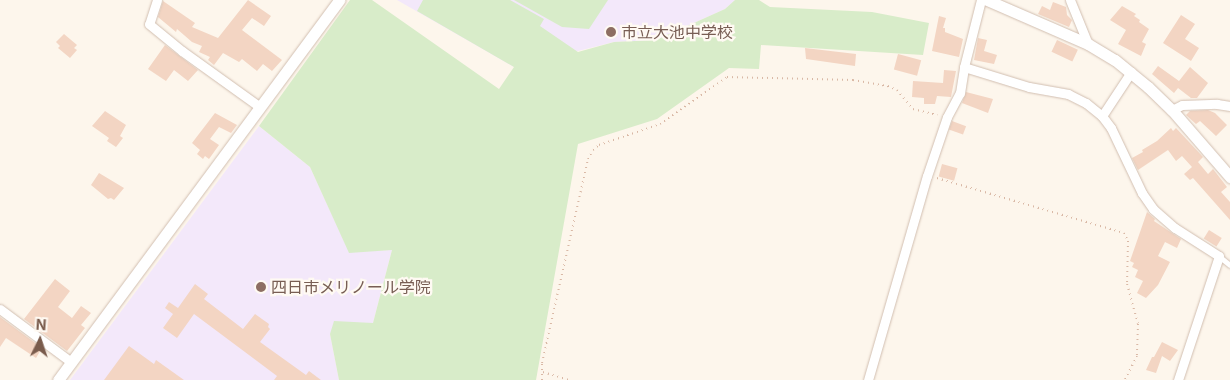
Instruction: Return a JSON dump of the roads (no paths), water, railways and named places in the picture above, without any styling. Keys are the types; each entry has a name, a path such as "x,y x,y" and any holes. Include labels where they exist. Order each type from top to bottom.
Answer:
{"street":[{"path":"157,0 149,24 182,52 260,107"},
{"path":"58,380 339,0"},
{"path":"868,380 927,176 947,117 960,93 964,67 981,0"},
{"path":"987,0 1088,44 1131,72 1172,110 1230,177"},
{"path":"1070,0 1088,44"},
{"path":"964,67 1029,86 1068,94 1086,103 1102,116 1111,128 1142,193 1153,209 1175,228 1219,256 1178,380"},
{"path":"1102,116 1131,72"},
{"path":"1172,110 1182,105 1217,104 1230,106"},
{"path":"0,309 71,362"}],"lane":[{"path":"1219,256 1230,265"}],"place":[{"name":"市立大池中学校","path":"611,32"},
{"name":"四日市メリノール学院","path":"261,287"}]}
